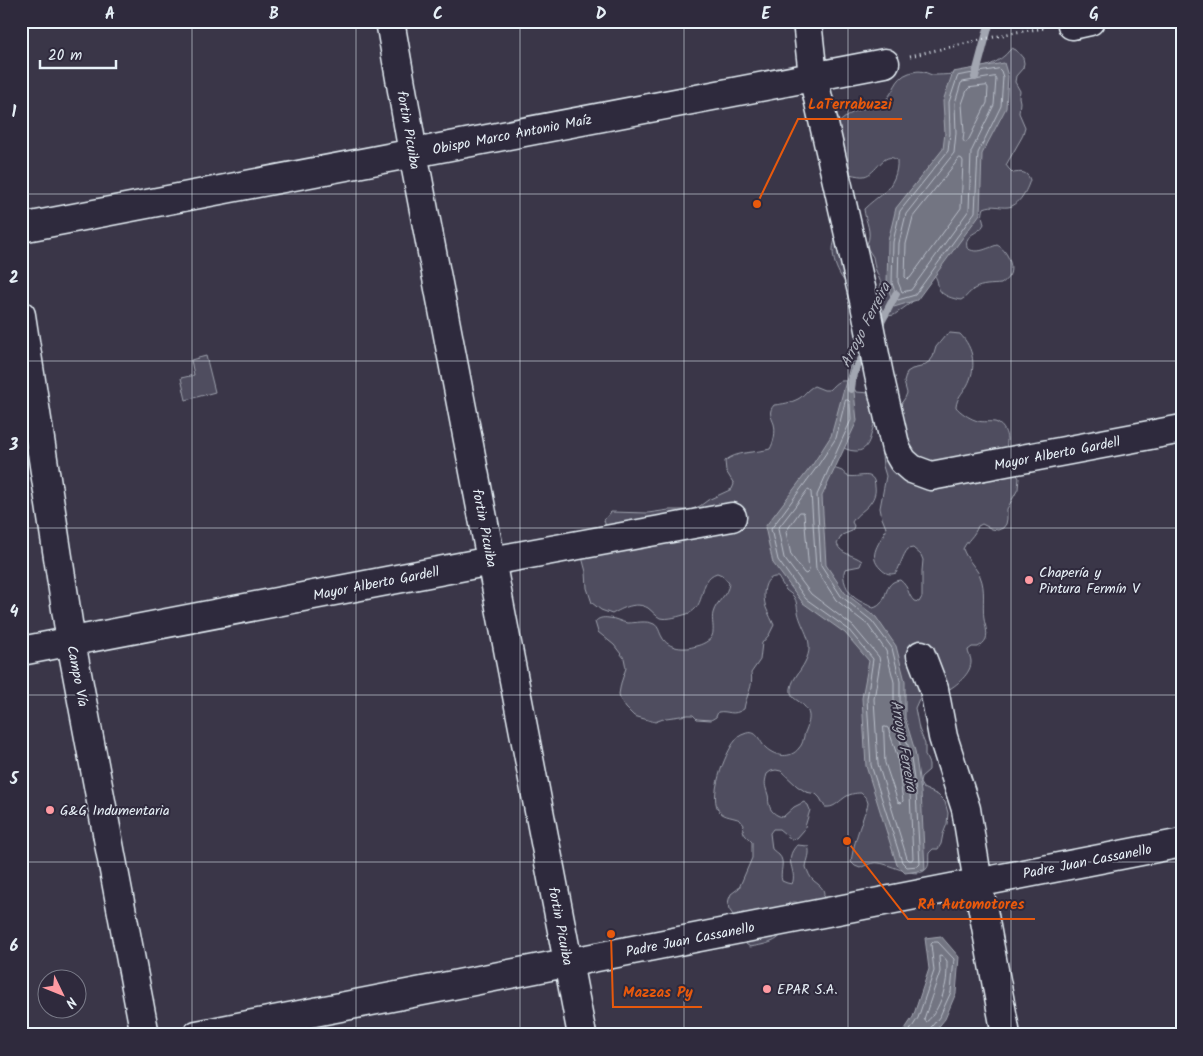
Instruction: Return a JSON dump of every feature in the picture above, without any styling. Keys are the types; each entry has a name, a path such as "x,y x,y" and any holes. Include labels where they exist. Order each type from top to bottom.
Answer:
{"street":[{"name":"fortin Picuiba","path":"390,21 413,153 582,1035"},
{"path":"807,21 813,76"},
{"name":"Obispo Marco Antonio Maíz","path":"21,228 885,63"},
{"name":"Mayor Alberto Gardell","path":"813,76 896,449 903,461 912,469 931,476 1182,429"},
{"name":"Campo Vía","path":"21,315 72,642 145,1035"},
{"name":"Mayor Alberto Gardell","path":"21,651 732,517"},
{"path":"922,654 934,690 943,737 966,809 1006,1035"},
{"name":"Padre Juan Cassanello","path":"197,1035 1182,843"}],"path":[{"path":"920,54 1016,32"}],"shaded area":[{"path":"1012,48 1023,58 1024,63 1023,68 1016,76 1015,82 1020,91 1019,113 1025,127 1022,137 1006,165 1013,173 1021,172 1029,177 1030,180 1025,193 1016,204 1008,207 990,206 984,208 982,216 984,224 982,228 970,236 967,243 967,248 974,251 997,245 1004,250 1009,258 1011,272 1001,284 977,287 961,300 943,294 933,274 914,292 912,302 894,315 888,316 879,303 881,283 873,257 868,249 869,231 864,209 890,186 896,174 897,160 888,158 864,176 836,171 836,125 853,113 878,105 884,101 904,75 920,71 933,75 943,75 980,69 997,61"},
{"path":"838,235 862,239 870,262 870,265 847,284 839,274 834,260 833,247"},
{"path":"950,333 960,334 965,340 973,358 970,379 956,407 973,419 995,422 1002,427 1007,439 1004,452 1019,478 1018,489 1007,509 1006,524 1003,528 998,530 982,524 978,526 963,549 982,581 984,619 987,631 986,639 978,647 972,647 968,650 971,666 963,679 944,692 931,694 919,699 915,708 919,729 925,744 925,755 929,764 929,770 921,777 920,783 923,788 938,795 945,802 948,813 941,844 938,849 933,849 929,853 929,863 923,872 904,871 879,863 871,863 860,868 855,866 851,862 868,805 865,797 861,793 852,794 833,806 825,807 816,794 806,792 781,771 771,771 767,774 765,784 770,807 774,813 783,817 794,807 804,802 810,810 804,830 797,838 791,839 779,829 773,829 770,833 772,849 779,855 782,861 782,881 792,884 793,874 790,861 793,851 797,845 808,846 809,854 806,867 811,878 819,885 824,894 822,901 813,905 793,902 788,904 784,909 784,930 779,938 770,943 750,947 746,944 728,904 731,894 739,888 752,858 752,842 745,834 743,830 744,825 740,820 720,812 715,797 716,787 722,765 731,747 741,735 755,734 766,748 783,756 796,752 802,744 809,721 809,714 802,704 793,697 791,689 793,681 808,655 809,642 795,599 786,590 778,577 773,577 766,584 764,600 774,625 762,643 760,660 751,673 751,687 744,709 733,713 718,712 716,717 711,720 697,719 693,715 688,715 666,718 655,722 634,716 620,699 621,683 626,668 624,658 614,645 598,632 595,622 605,618 627,623 651,623 657,627 665,641 672,646 687,648 703,644 712,636 713,613 729,583 722,575 717,573 711,576 704,587 698,605 687,614 677,617 660,618 648,608 639,605 625,608 612,614 601,610 592,603 587,588 586,572 582,557 607,531 604,520 611,512 648,513 690,510 732,489 734,484 726,471 725,461 735,455 770,449 775,434 771,416 774,405 798,399 814,386 829,390 839,382 847,381 851,382 856,392 870,393 880,413 866,447 859,451 851,451 840,447 831,467 842,471 848,476 865,475 874,481 875,489 871,502 852,522 854,526 852,531 842,535 837,544 841,550 862,561 860,566 845,569 846,585 855,598 873,608 882,602 890,585 900,580 914,601 919,602 922,597 923,560 921,555 913,548 908,549 896,573 892,574 883,571 875,559 876,549 886,528 880,508 886,476 881,445 896,411 907,393 904,382 907,372 921,367 930,361 936,347"},
{"path":"206,356 215,392 186,400 181,378 194,375 191,360"}],"water":[{"path":"1004,63 1008,76 1006,108 982,154 980,214 917,300 894,307 887,284 888,241 896,208 943,149 945,133 943,101 953,72"},
{"path":"851,363 857,421 822,496 826,565 845,593 876,617 896,646 905,681 905,718 915,751 921,792 925,870 905,873 897,865 866,766 862,698 869,661 845,633 803,603 773,563 765,527 813,464 831,436"},
{"path":"941,936 959,957 956,993 945,1019 932,1035 901,1035 913,1017 929,969 925,938"}],"waterway":[{"name":"Arroyo Ferreira","path":"975,77 990,21"},
{"name":"Arroyo Ferreira","path":"878,328 896,294"},
{"name":"Arroyo Ferreira","path":"851,389 853,374 866,351"}],"place":[{"name":"LaTerrabuzzi","path":"757,204"},
{"name":"Chapería y Pintura Fermín V","path":"1029,580"},
{"name":"G&G Indumentaria","path":"50,810"},
{"name":"RA Automotores","path":"847,841"},
{"name":"Mazzas Py","path":"611,934"},
{"name":"EPAR S.A.","path":"767,989"}]}
